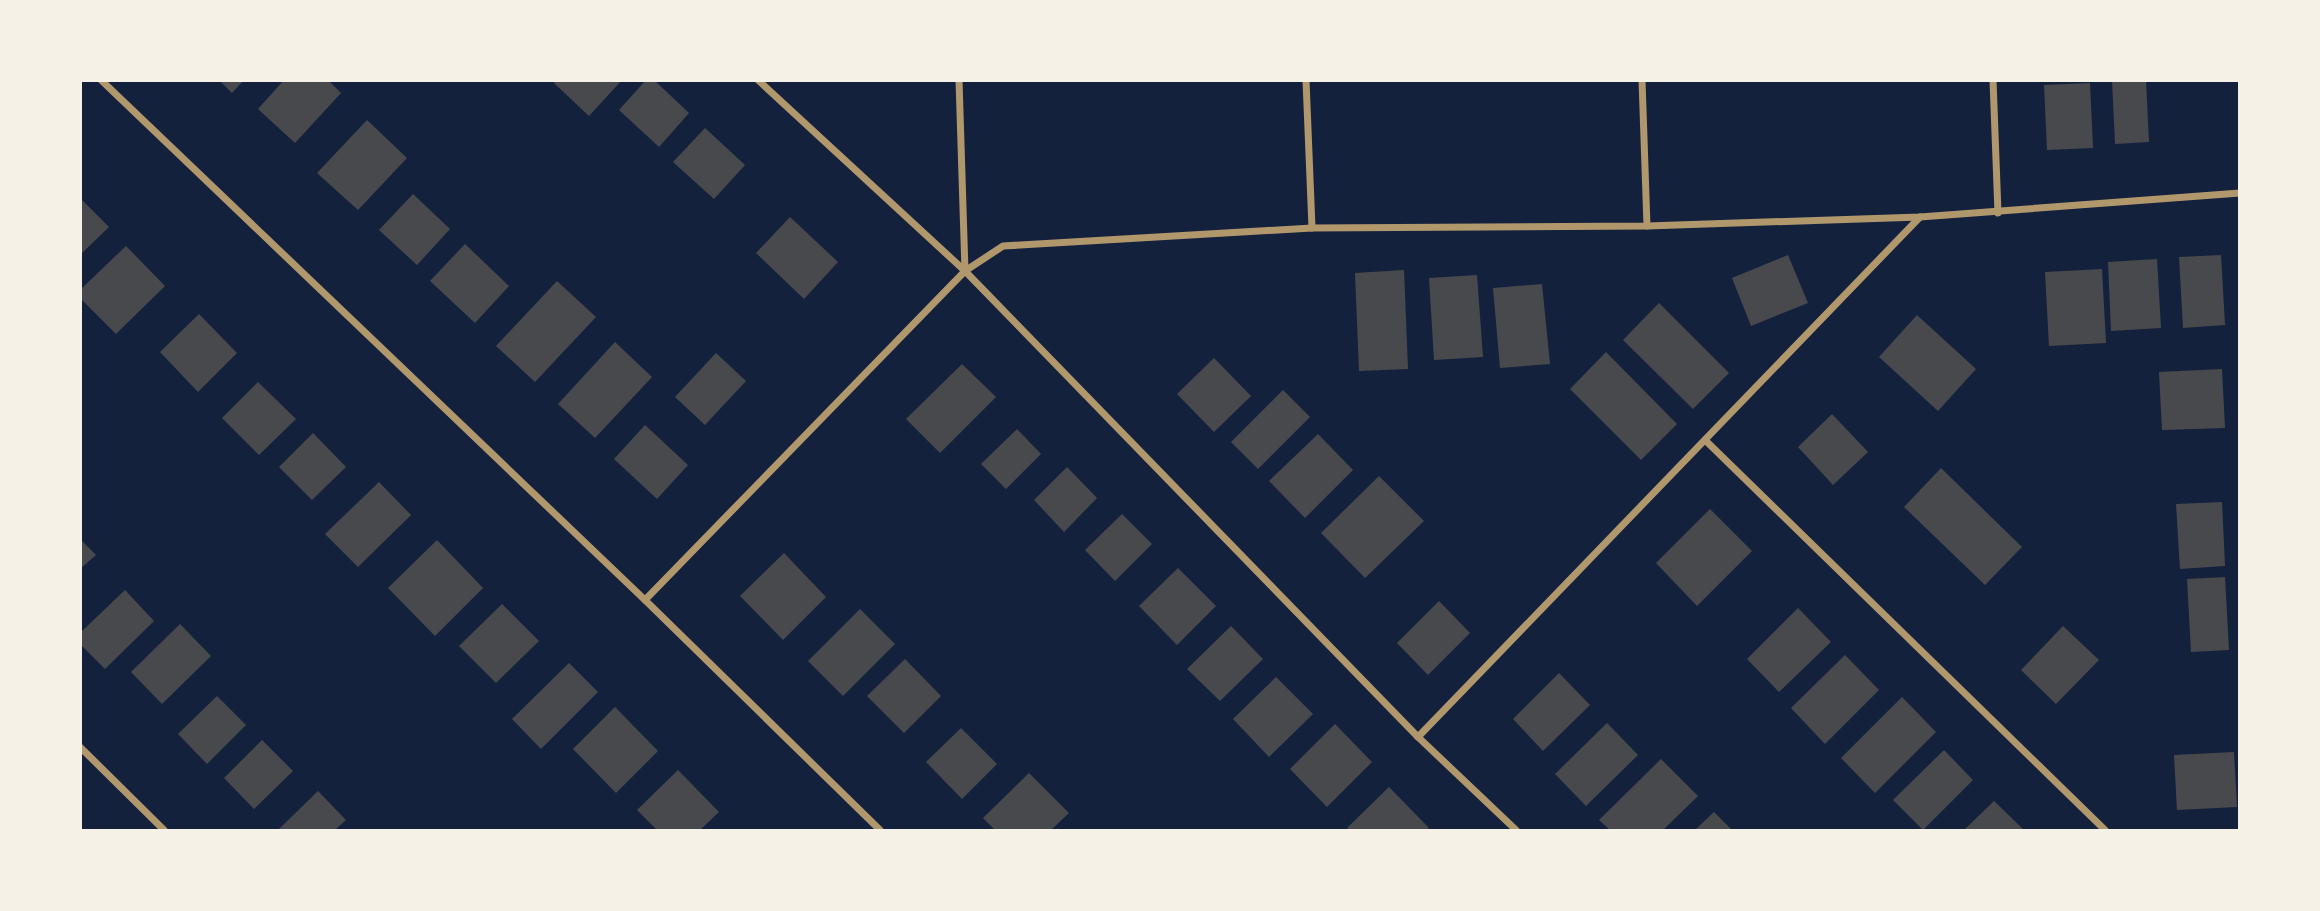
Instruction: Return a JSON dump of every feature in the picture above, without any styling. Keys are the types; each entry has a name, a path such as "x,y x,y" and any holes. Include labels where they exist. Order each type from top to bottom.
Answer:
{"street":[{"path":"101,80 645,600 880,831"},
{"path":"758,80 965,271 1418,737 1516,831"},
{"path":"959,80 965,271"},
{"path":"1306,80 1312,228"},
{"path":"1642,80 1647,226"},
{"path":"1993,80 1998,213"},
{"path":"645,600 965,271 1003,246 1312,228 1647,226 1920,217 2239,193"},
{"path":"1418,737 1920,217"},
{"path":"1706,440 2105,831"},
{"path":"80,747 164,831"}],"building":[{"path":"219,80 244,80 232,93"},
{"path":"284,80 328,80 341,93 295,143 258,109"},
{"path":"556,80 622,80 589,116 554,83"},
{"path":"646,80 654,80 689,113 659,147 619,110"},
{"path":"2112,80 2146,80 2149,142 2115,144"},
{"path":"2090,83 2093,148 2047,150 2044,85"},
{"path":"367,120 407,158 358,210 317,173"},
{"path":"705,128 745,165 714,199 673,162"},
{"path":"413,194 450,229 417,265 379,230"},
{"path":"80,198 109,227 80,255"},
{"path":"790,217 838,262 804,299 756,253"},
{"path":"465,244 509,286 475,323 430,281"},
{"path":"126,246 165,286 116,334 80,298 80,290"},
{"path":"1788,255 1808,303 1751,326 1732,278"},
{"path":"2221,255 2225,325 2183,328 2179,257"},
{"path":"2157,259 2161,328 2111,331 2108,262"},
{"path":"2102,269 2106,343 2049,346 2045,272"},
{"path":"1404,270 1408,369 1359,371 1355,273"},
{"path":"1477,275 1483,357 1434,360 1429,278"},
{"path":"557,281 596,317 535,382 496,346"},
{"path":"1542,284 1550,364 1500,368 1493,288"},
{"path":"1659,303 1729,373 1693,409 1623,340"},
{"path":"199,314 237,353 198,392 160,352"},
{"path":"1917,315 1976,369 1938,411 1879,357"},
{"path":"615,342 652,377 595,438 558,404"},
{"path":"1606,352 1677,424 1641,460 1570,389"},
{"path":"716,353 746,381 705,425 675,397"},
{"path":"1214,358 1251,396 1214,432 1177,394"},
{"path":"962,364 996,397 940,453 906,419"},
{"path":"2222,369 2225,428 2162,430 2159,372"},
{"path":"258,382 296,419 259,455 222,418"},
{"path":"1283,390 1310,417 1258,469 1231,442"},
{"path":"1832,414 1868,452 1833,485 1798,447"},
{"path":"645,425 688,465 657,499 614,459"},
{"path":"1017,429 1041,454 1006,489 981,464"},
{"path":"313,433 346,467 312,500 279,467"},
{"path":"1318,434 1353,470 1305,518 1269,481"},
{"path":"1067,467 1097,498 1064,532 1034,500"},
{"path":"1941,468 2022,547 1985,585 1904,507"},
{"path":"1379,476 1424,521 1365,578 1321,533"},
{"path":"379,482 411,515 358,567 325,534"},
{"path":"2222,502 2225,566 2180,569 2176,504"},
{"path":"1710,509 1752,551 1697,606 1656,563"},
{"path":"1122,514 1152,544 1115,581 1085,550"},
{"path":"80,539 96,555 80,569"},
{"path":"437,540 483,588 435,636 388,588"},
{"path":"784,553 826,597 783,640 740,596"},
{"path":"1178,568 1216,606 1177,645 1139,606"},
{"path":"2225,577 2229,650 2191,652 2187,579"},
{"path":"125,590 154,621 105,669 80,644 80,633"},
{"path":"1439,601 1470,633 1428,675 1397,643"},
{"path":"502,604 539,641 496,683 459,646"},
{"path":"1798,608 1831,642 1779,692 1747,659"},
{"path":"860,609 895,644 843,696 808,661"},
{"path":"180,624 211,656 162,704 131,672"},
{"path":"1231,626 1263,659 1220,701 1187,669"},
{"path":"2063,626 2099,660 2056,704 2021,670"},
{"path":"1845,655 1879,690 1825,744 1791,708"},
{"path":"905,659 941,696 904,733 867,696"},
{"path":"569,663 598,692 541,749 512,719"},
{"path":"1559,673 1590,705 1543,751 1513,719"},
{"path":"1276,677 1313,714 1269,757 1233,719"},
{"path":"217,696 246,725 207,764 178,734"},
{"path":"1902,697 1936,732 1875,793 1841,758"},
{"path":"615,707 658,751 616,793 573,749"},
{"path":"1607,723 1638,755 1586,806 1555,774"},
{"path":"1335,724 1372,762 1327,807 1290,769"},
{"path":"961,728 997,764 962,799 926,762"},
{"path":"262,740 293,771 254,809 224,778"},
{"path":"1944,750 1973,780 1923,830 1893,800"},
{"path":"2234,752 2237,807 2177,810 2174,755"},
{"path":"1661,759 1698,796 1663,830 1610,830 1599,820"},
{"path":"678,770 719,812 700,830 657,830 637,810"},
{"path":"1029,773 1069,813 1051,830 995,830 983,818"},
{"path":"1389,787 1429,828 1347,828"},
{"path":"318,791 346,820 335,830 278,830"},
{"path":"1994,801 2024,830 1964,830"},
{"path":"1714,812 1732,830 1695,830"}]}
